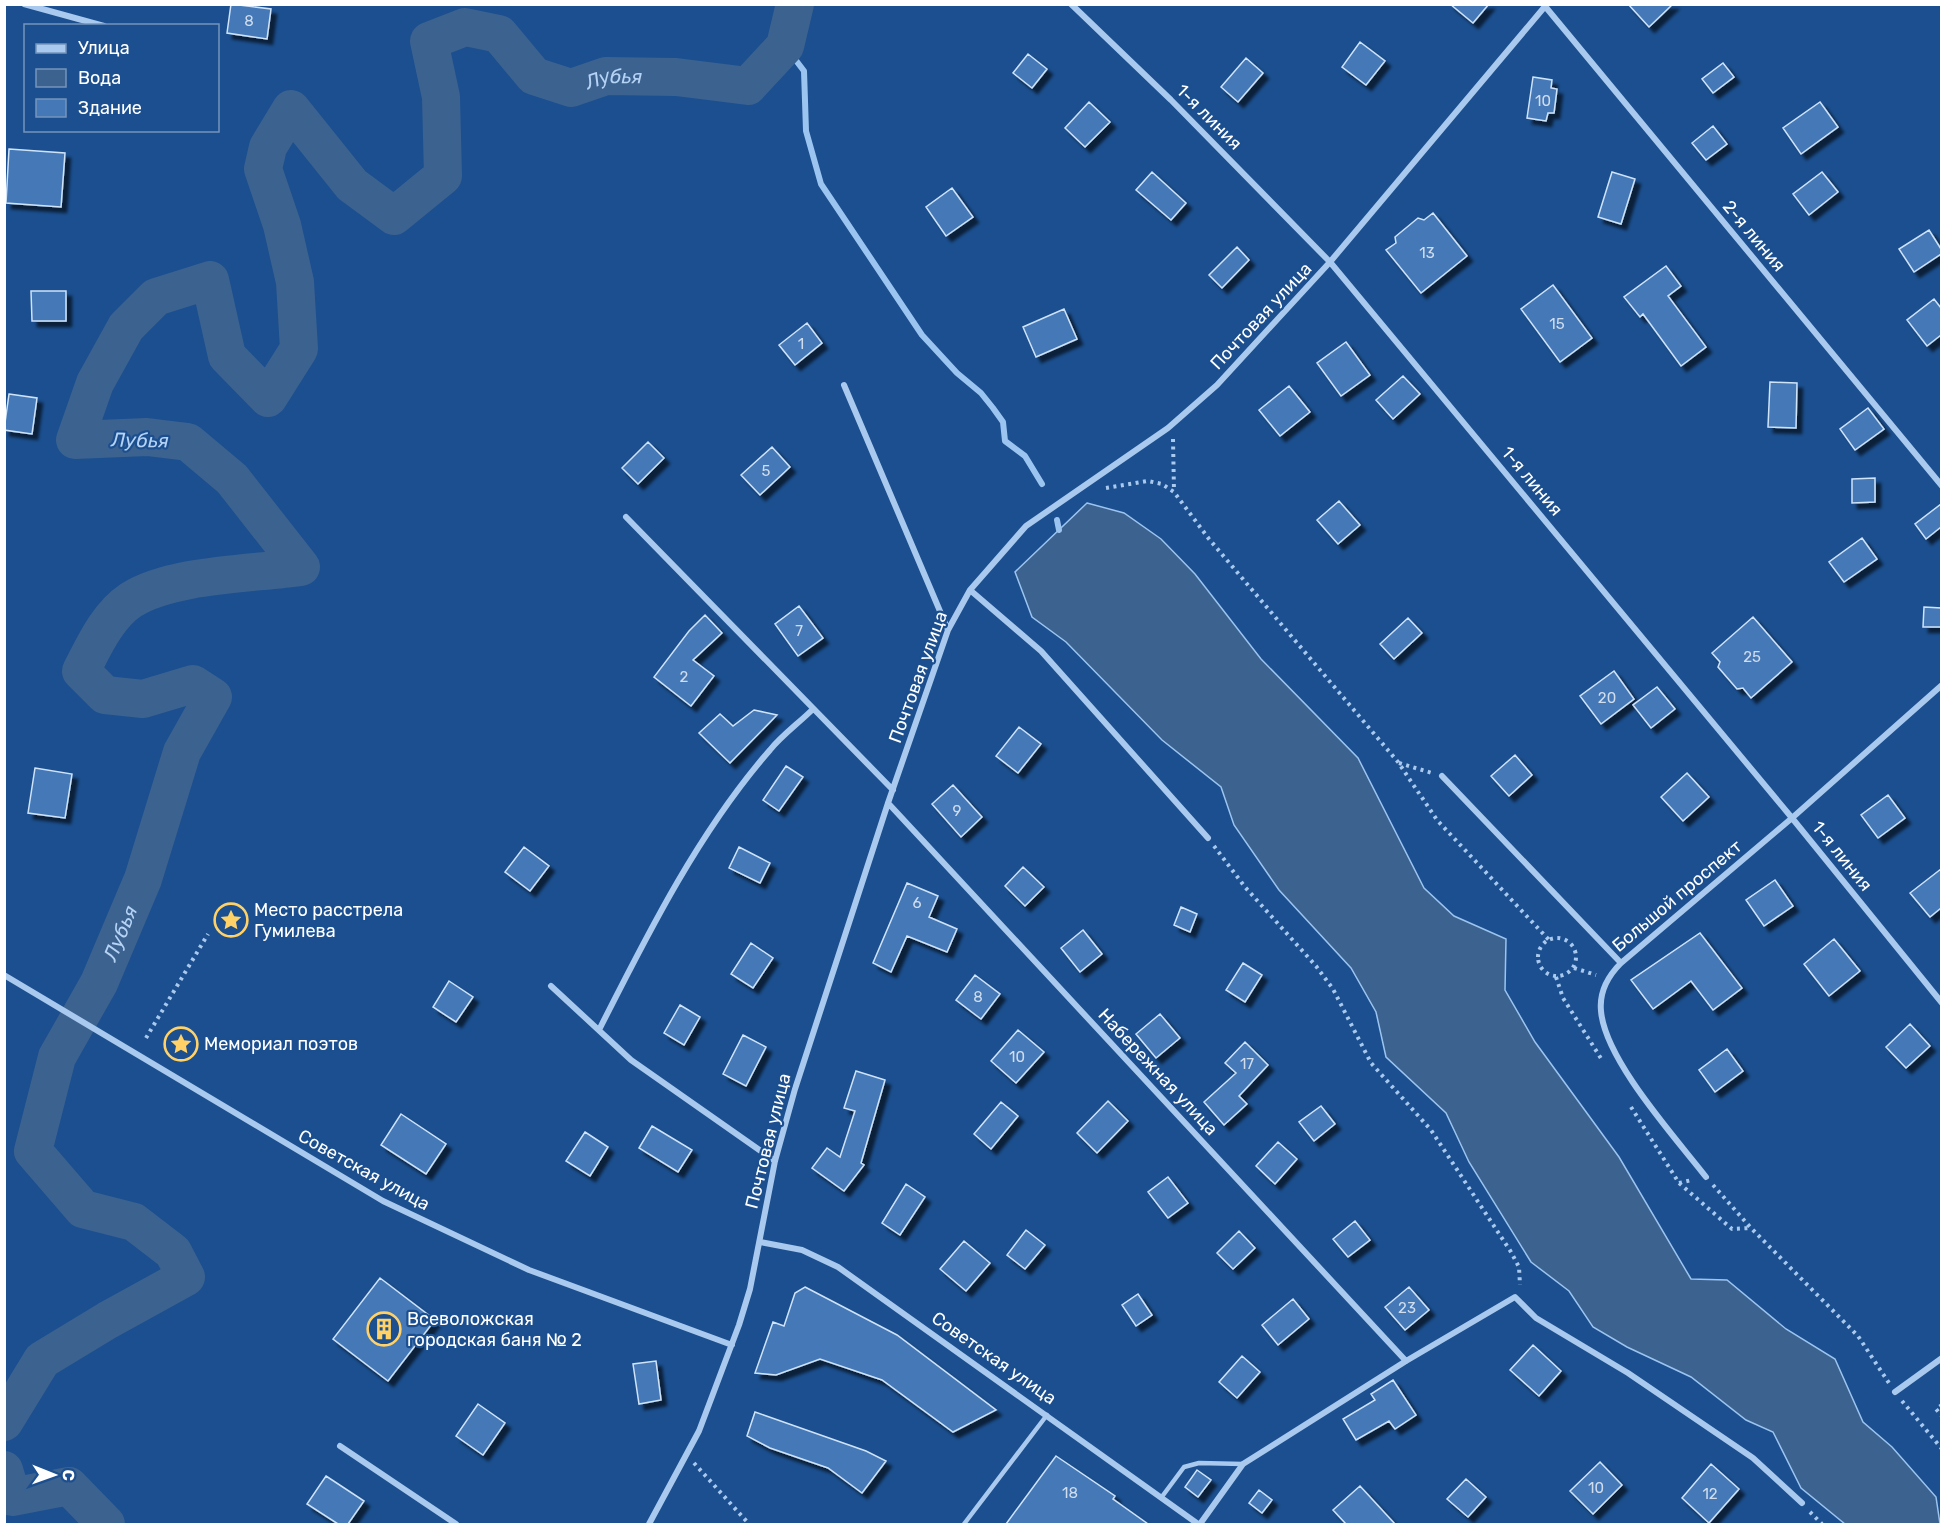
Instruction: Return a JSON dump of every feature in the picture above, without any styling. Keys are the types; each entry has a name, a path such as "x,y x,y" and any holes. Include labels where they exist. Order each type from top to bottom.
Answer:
{"street":[{"path":"24,4 97,24"},
{"name":"1-я линия","path":"1071,4 1171,100 1330,262 1792,818 1941,1003"},
{"name":"Почтовая улица","path":"649,1524 688,1456 732,1345 750,1289 775,1161 795,1089 888,803 948,630 970,590 1026,526 1168,428 1217,385 1330,262 1546,5"},
{"name":"2-я линия","path":"1546,5 1941,486"},
{"path":"844,385 948,630"},
{"path":"626,517 894,790"},
{"path":"970,590 1041,651 1208,838"},
{"name":"Большой проспект","path":"1706,1177 1625,1071 1606,1033 1600,1011 1607,978 1621,963 1792,818 1941,685"},
{"path":"599,1030 644,942 731,798 771,748 813,710"},
{"path":"1442,776 1621,963"},
{"name":"Набережная улица","path":"888,803 1406,1361"},
{"name":"Советская улица","path":"4,975 383,1201 529,1270 732,1345"},
{"path":"551,986 631,1060 775,1161"},
{"name":"Советская улица","path":"760,1242 802,1250 838,1267 1199,1524"},
{"path":"1199,1524 1243,1464 1406,1361 1515,1297 1536,1318 1628,1373 1753,1458 1802,1503"},
{"path":"1896,1392 1941,1358"},
{"path":"340,1446 456,1524"}],"lane":[{"path":"964,1524 1047,1414"},
{"path":"1161,1498 1184,1467 1198,1462 1243,1464"}],"path":[{"path":"1168,428 1173,436 1174,492"},
{"path":"1079,490 1098,490 1148,480 1162,484 1174,492 1209,538 1398,762 1437,820 1549,940"},
{"path":"1398,762 1442,776"},
{"path":"1208,838 1245,887 1316,966 1343,1006 1371,1064 1431,1130 1459,1170 1520,1268 1520,1284 1515,1297"},
{"path":"146,1038 208,934"},
{"path":"1559,938 1568,941 1575,949 1577,958 1574,968 1566,975 1556,977 1547,974 1540,966 1538,956 1541,947 1549,940 1559,938"},
{"path":"1574,968 1607,978"},
{"path":"1706,1177 1751,1228 1858,1336 1896,1392 1941,1449"},
{"path":"1941,1405 1936,1409 1941,1416"},
{"path":"688,1456 728,1505 749,1524"}],"water":[{"path":"1087,503 1124,513 1161,539 1195,574 1261,659 1358,758 1424,888 1454,916 1506,939 1505,990 1535,1042 1619,1157 1691,1279 1727,1280 1786,1329 1835,1359 1863,1422 1892,1447 1936,1497 1940,1524 1845,1524 1801,1488 1773,1432 1746,1420 1691,1377 1627,1347 1593,1327 1569,1291 1531,1262 1469,1162 1446,1113 1386,1057 1376,1012 1351,968 1279,890 1234,825 1221,787 1162,740 1066,642 1032,617 1015,572"}],"building":[{"path":"231,4 271,9 267,39 227,33"},
{"path":"1450,4 1489,4 1473,23"},
{"path":"1628,4 1673,4 1649,27"},
{"path":"1360,42 1385,61 1366,85 1342,67"},
{"path":"1028,54 1047,69 1032,88 1013,73"},
{"path":"1246,58 1263,73 1238,102 1221,87"},
{"path":"1723,63 1734,77 1713,93 1702,79"},
{"path":"1533,77 1552,80 1551,88 1557,89 1554,113 1548,113 1546,121 1527,118"},
{"path":"1089,102 1110,122 1085,147 1065,128"},
{"path":"1820,102 1838,127 1801,154 1783,128"},
{"path":"1713,126 1727,144 1706,160 1692,143"},
{"path":"9,149 65,153 61,207 6,203"},
{"path":"1152,172 1186,203 1171,220 1136,190"},
{"path":"1612,172 1635,179 1621,224 1598,217"},
{"path":"1822,172 1838,192 1809,215 1793,194"},
{"path":"952,188 973,217 946,236 926,207"},
{"path":"1433,213 1467,256 1421,293 1386,250 1396,243 1395,237 1418,218 1424,220"},
{"path":"1929,230 1941,249 1941,254 1914,272 1899,249"},
{"path":"1237,247 1249,260 1222,288 1209,275"},
{"path":"1666,266 1681,286 1668,296 1706,347 1681,366 1643,314 1640,317 1624,297"},
{"path":"1553,285 1592,338 1560,362 1521,309"},
{"path":"31,291 66,291 66,321 32,321"},
{"path":"1934,299 1941,308 1941,335 1927,346 1907,320"},
{"path":"1064,309 1077,339 1036,357 1023,327"},
{"path":"807,323 822,343 795,365 779,345"},
{"path":"1346,342 1370,375 1341,396 1317,363"},
{"path":"1403,376 1420,394 1393,419 1376,400"},
{"path":"1770,382 1797,383 1796,428 1768,427"},
{"path":"1289,386 1310,412 1280,436 1259,410"},
{"path":"9,394 37,398 32,434 4,430"},
{"path":"1868,408 1884,429 1855,450 1840,429"},
{"path":"648,442 664,458 638,484 622,468"},
{"path":"772,447 790,467 760,495 741,475"},
{"path":"1875,478 1875,502 1852,503 1852,479"},
{"path":"1339,501 1360,525 1338,544 1317,520"},
{"path":"1941,504 1941,527 1926,539 1915,524"},
{"path":"1862,538 1877,559 1844,582 1829,562"},
{"path":"799,606 823,638 798,656 775,624"},
{"path":"1924,607 1941,608 1941,627 1923,627"},
{"path":"705,615 722,633 693,660 714,676 691,706 654,677 689,631"},
{"path":"1753,617 1792,662 1751,698 1743,688 1737,689 1718,667 1720,662 1712,653"},
{"path":"1408,618 1422,633 1394,659 1380,644"},
{"path":"1614,671 1634,699 1601,724 1580,696"},
{"path":"1657,687 1675,709 1651,728 1633,705"},
{"path":"754,710 777,715 730,763 699,733 720,714 733,726"},
{"path":"1019,727 1041,744 1018,773 996,756"},
{"path":"1515,755 1532,775 1509,796 1491,776"},
{"path":"786,766 803,777 779,811 763,800"},
{"path":"35,768 72,774 65,818 28,813"},
{"path":"1687,773 1709,797 1683,821 1661,797"},
{"path":"953,785 982,817 961,837 932,804"},
{"path":"1888,795 1905,818 1878,838 1861,815"},
{"path":"524,847 549,866 530,891 505,872"},
{"path":"739,847 770,863 760,883 729,868"},
{"path":"1023,867 1044,887 1025,906 1005,886"},
{"path":"1941,869 1941,908 1930,917 1910,893"},
{"path":"1775,880 1793,906 1764,926 1746,900"},
{"path":"907,883 938,896 929,917 957,929 947,952 907,936 891,972 873,963"},
{"path":"1181,907 1197,914 1190,932 1174,925"},
{"path":"1083,930 1102,954 1080,972 1061,948"},
{"path":"1700,933 1742,988 1713,1010 1691,981 1653,1009 1631,980"},
{"path":"1834,939 1860,971 1829,996 1804,964"},
{"path":"751,943 773,958 753,988 731,974"},
{"path":"1243,963 1262,975 1245,1002 1226,990"},
{"path":"975,975 1000,994 981,1019 956,1000"},
{"path":"449,981 473,997 456,1022 433,1007"},
{"path":"680,1005 700,1017 684,1045 664,1033"},
{"path":"1160,1014 1180,1038 1156,1058 1136,1034"},
{"path":"1910,1024 1930,1046 1906,1068 1886,1047"},
{"path":"1018,1030 1044,1052 1016,1083 991,1061"},
{"path":"743,1035 766,1047 746,1086 723,1074"},
{"path":"1245,1042 1268,1065 1239,1096 1247,1104 1224,1125 1204,1102 1236,1073 1225,1063"},
{"path":"1727,1049 1743,1071 1715,1092 1699,1070"},
{"path":"856,1071 885,1080 861,1163 864,1165 844,1191 812,1168 827,1148 840,1157 855,1111 844,1108"},
{"path":"1108,1101 1128,1121 1097,1153 1077,1133"},
{"path":"1001,1102 1018,1116 991,1149 974,1134"},
{"path":"1321,1106 1335,1124 1314,1141 1299,1122"},
{"path":"401,1114 446,1144 426,1174 381,1145"},
{"path":"652,1126 692,1150 678,1172 639,1148"},
{"path":"585,1132 608,1147 590,1176 566,1161"},
{"path":"1278,1142 1297,1159 1275,1184 1256,1166"},
{"path":"1168,1177 1188,1203 1168,1218 1148,1192"},
{"path":"906,1184 925,1197 900,1235 882,1223"},
{"path":"1355,1221 1370,1240 1348,1257 1333,1239"},
{"path":"1026,1230 1045,1245 1025,1269 1007,1255"},
{"path":"1239,1231 1255,1248 1233,1269 1217,1253"},
{"path":"964,1241 990,1263 966,1291 940,1269"},
{"name":"Всеволожская городская баня № 2","path":"380,1278 435,1320 388,1381 333,1339"},
{"path":"805,1287 897,1335 996,1410 953,1432 882,1380 820,1359 776,1375 755,1373 773,1322 784,1326 795,1293"},
{"path":"1409,1287 1429,1310 1405,1330 1385,1307"},
{"path":"1138,1294 1152,1315 1136,1326 1122,1305"},
{"path":"1293,1299 1309,1319 1278,1345 1262,1325"},
{"path":"1533,1345 1561,1371 1539,1396 1510,1370"},
{"path":"1242,1356 1260,1372 1237,1398 1219,1382"},
{"path":"656,1361 661,1400 639,1404 633,1364"},
{"path":"1393,1380 1416,1415 1395,1429 1389,1421 1356,1440 1343,1419 1375,1400 1371,1394"},
{"path":"478,1404 505,1423 483,1455 456,1436"},
{"path":"755,1412 866,1451 886,1461 862,1493 828,1468 770,1448 747,1436"},
{"path":"1056,1456 1115,1496 1113,1499 1148,1524 1006,1524"},
{"path":"1600,1462 1622,1485 1593,1514 1570,1491"},
{"path":"1711,1464 1739,1489 1709,1523 1682,1498"},
{"path":"1197,1470 1211,1480 1198,1497 1185,1487"},
{"path":"326,1476 364,1501 348,1524 338,1524 307,1504"},
{"path":"1466,1479 1486,1497 1468,1517 1447,1499"},
{"path":"1360,1486 1395,1524 1346,1524 1333,1510"},
{"path":"1259,1490 1272,1500 1262,1513 1249,1503"}],"waterway":[{"name":"Лубья","path":"4,1422 42,1360 186,1277 173,1252 134,1222 83,1209 33,1151 57,1057 99,983 143,879 182,752 213,697 193,684 143,699 105,695 81,671 102,632 115,614 131,600 148,591 213,576 301,567 232,479 188,442 147,437 75,440 95,383 126,327 156,297 210,280 227,356 268,398 299,349 295,282 282,225 263,169 268,147 291,109 352,185 394,216 443,176 441,97 429,41 465,27 499,34 534,76 571,88 606,76 676,77 748,86 785,46 795,4"},
{"path":"785,46 804,71 806,131 821,184 922,335 957,373 981,393 1003,422 1005,441 1025,456 1042,484"},
{"path":"1057,520 1059,530"},
{"name":"Лубья","path":"4,1470 12,1497 69,1486 106,1524"}],"place":[{"name":"Место расстрела Гумилева","path":"231,920"},
{"name":"Мемориал поэтов","path":"181,1044"},
{"name":"Всеволожская городская баня № 2","path":"384,1329"}]}
